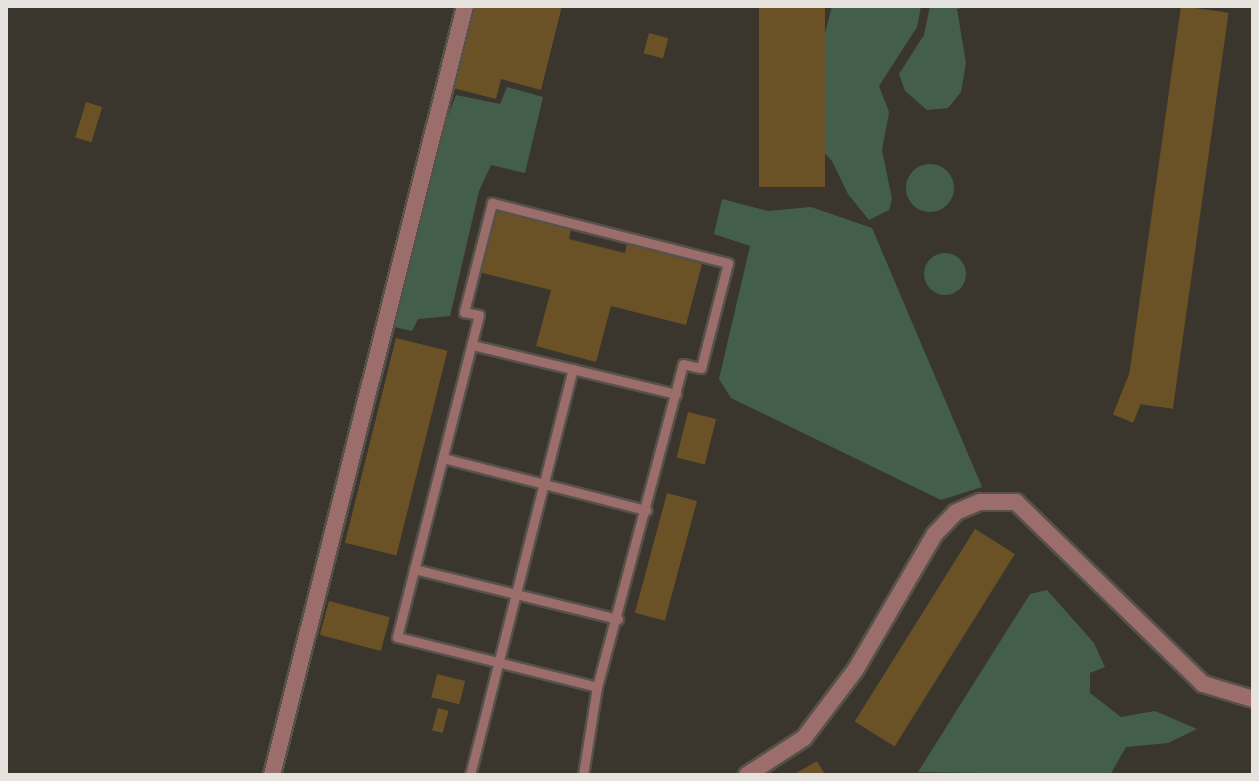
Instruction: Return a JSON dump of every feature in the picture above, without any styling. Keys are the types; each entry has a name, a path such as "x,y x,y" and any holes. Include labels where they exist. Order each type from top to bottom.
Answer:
{"street":[{"path":"272,775 465,6"},
{"path":"747,775 804,738 856,669 935,534 956,512 980,502 1016,502 1203,684 1253,699"}],"lane":[{"path":"583,775 597,687 618,619 683,364 701,368 728,263 492,203 464,312 479,315 397,637 597,687"},
{"path":"472,345 676,394"},
{"path":"470,775 573,369"},
{"path":"443,458 646,510"},
{"path":"414,569 618,619"}],"green space":[{"path":"832,6 921,6 917,27 879,86 889,112 882,150 892,199 889,210 869,220 848,194 832,161 801,128"},
{"path":"930,6 972,6 957,9 966,63 961,92 948,108 927,110 905,91 899,74 924,35"},
{"path":"507,87 543,97 525,173 491,165 479,191 450,316 418,319 412,331 394,327 435,151 456,95 500,104"},
{"path":"930,164 947,171 954,188 947,205 930,212 913,205 906,188 913,171"},
{"path":"722,199 768,211 811,207 872,228 982,487 941,500 731,398 719,379 750,246 714,234"},
{"path":"945,253 960,259 966,274 960,289 945,295 930,289 924,274 930,259"},
{"path":"1047,590 1094,643 1105,667 1090,673 1090,693 1121,717 1155,711 1197,729 1168,743 1126,747 1110,775 918,772 1030,594"}],"building":[{"path":"473,6 562,6 541,90 501,79 496,99 453,88"},
{"path":"759,6 825,6 825,187 759,187"},
{"path":"1181,6 1229,13 1173,409 1125,402"},
{"path":"649,33 668,38 663,58 644,53"},
{"path":"86,102 102,107 91,142 75,137"},
{"path":"495,210 571,229 569,239 625,253 627,244 702,264 686,325 611,306 596,362 536,346 551,290 479,272"},
{"path":"396,338 447,351 396,556 345,543"},
{"path":"1136,357 1156,365 1133,423 1113,414"},
{"path":"688,412 716,419 705,465 677,458"},
{"path":"667,493 697,501 665,621 635,613"},
{"path":"975,529 1015,554 895,746 855,722"},
{"path":"329,601 390,617 381,651 320,635"},
{"path":"437,674 465,681 459,704 431,697"},
{"path":"438,708 449,711 443,733 432,730"},
{"path":"817,761 825,775 793,775"}]}
